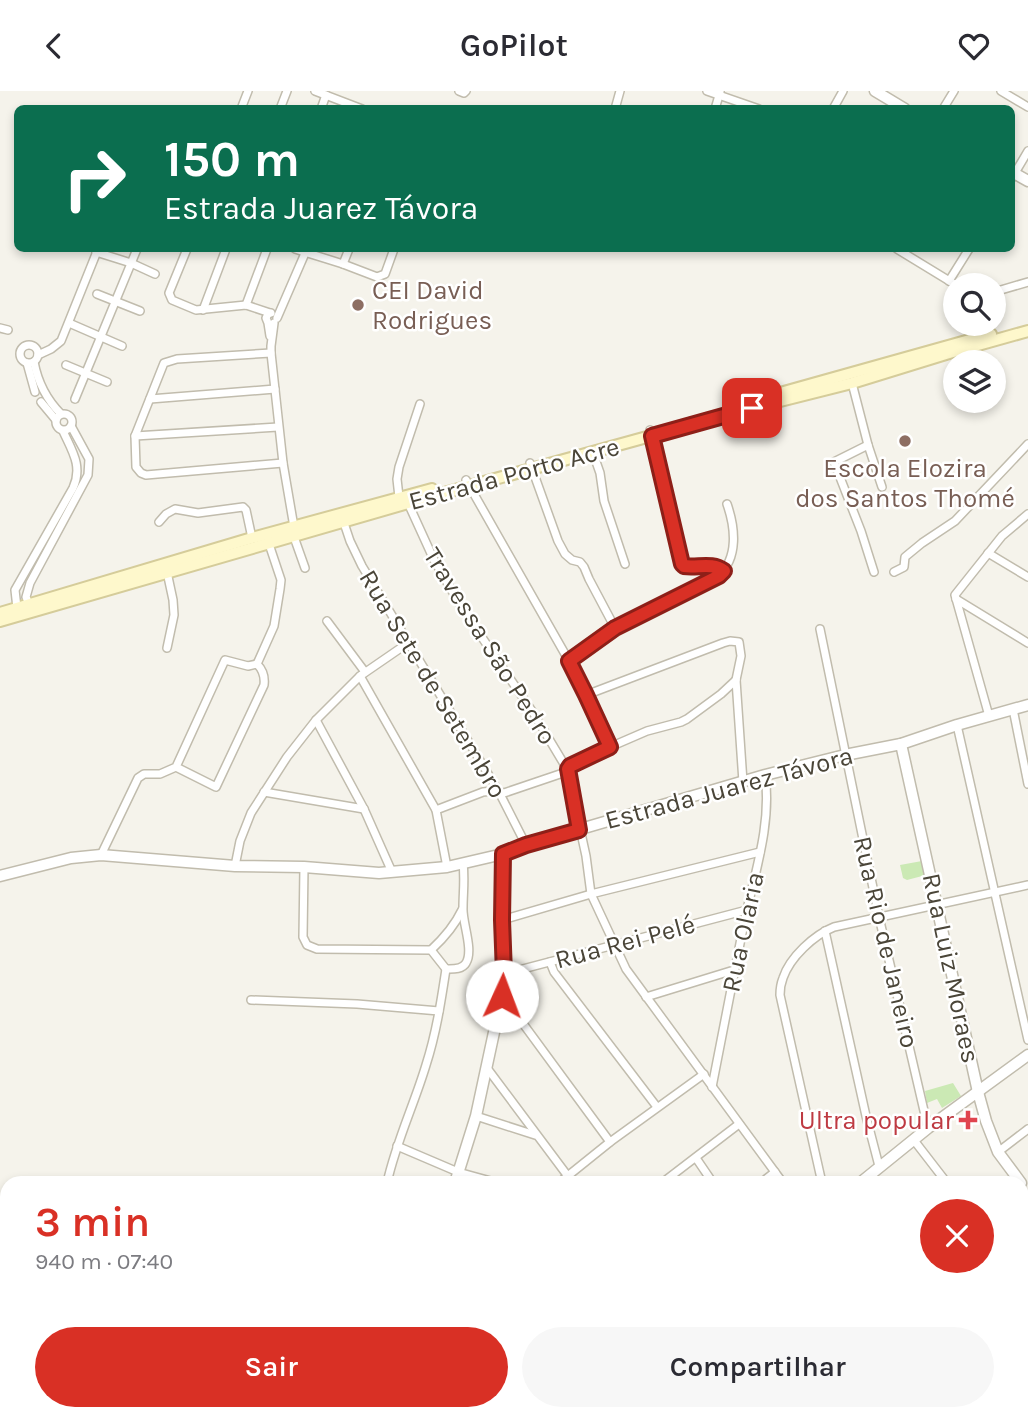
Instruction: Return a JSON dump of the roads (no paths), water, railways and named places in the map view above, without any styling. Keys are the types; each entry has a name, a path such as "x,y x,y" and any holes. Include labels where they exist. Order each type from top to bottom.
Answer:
{"main road":[{"name":"Estrada Porto Acre","path":"531,466 593,453 651,433 852,383 1027,329"},
{"name":"Estrada Porto Acre","path":"0,621 404,500 1027,329"},
{"name":"Estrada Porto Acre","path":"0,613 252,538 268,539"}],"street":[{"path":"315,91 331,94 354,105"},
{"path":"707,91 720,93 749,105"},
{"path":"875,91 898,105"},
{"path":"1001,91 1028,107"},
{"path":"1015,170 1028,151"},
{"path":"36,356 61,341 96,252"},
{"path":"102,252 155,274"},
{"path":"75,399 135,252"},
{"path":"186,252 169,292 172,300 196,310 246,305 260,309 271,318"},
{"path":"203,310 225,252"},
{"path":"246,305 266,252"},
{"path":"271,318 282,310 307,252"},
{"path":"310,252 377,277 384,274 393,252"},
{"path":"343,264 348,252"},
{"path":"902,252 943,277"},
{"path":"957,273 968,252"},
{"path":"1006,288 1028,282"},
{"path":"97,294 140,311"},
{"path":"271,318 278,427 294,532 305,568"},
{"path":"69,323 122,346"},
{"path":"271,349 170,360 164,363 135,436 136,467 146,475 283,463"},
{"path":"35,392 36,356"},
{"path":"17,608 15,590 78,474 72,450 63,431 57,427 58,417 37,377 36,356"},
{"path":"66,365 107,382"},
{"path":"852,383 882,487"},
{"path":"150,399 275,389"},
{"path":"29,604 27,591 88,475 89,459 68,416 58,417 41,402"},
{"path":"404,500 397,479 420,404"},
{"path":"63,431 71,426"},
{"path":"135,436 278,427"},
{"path":"651,433 682,564 690,567 715,566 724,571"},
{"path":"894,572 904,568 905,557 955,521 1028,443"},
{"path":"72,450 82,444"},
{"path":"868,445 834,462 874,572"},
{"path":"593,453 600,473 604,501 625,564"},
{"path":"77,463 89,459"},
{"path":"531,466 558,541 565,554 584,567 615,628"},
{"path":"467,483 569,661 610,747"},
{"name":"Travessa São Pedro","path":"404,500 462,608 568,769 591,894 626,969 778,1176"},
{"path":"569,661 615,628 719,576 731,556 734,532 727,504"},
{"path":"159,522 166,513 175,509 198,513 243,507 247,510 252,538"},
{"path":"956,597 1002,536 1028,514"},
{"name":"Rua Sete de Setembro","path":"342,518 362,566 499,792 526,845"},
{"path":"101,855 138,778 147,774 160,774 176,767 225,660 248,666 257,663 274,626 281,580 268,539"},
{"path":"988,553 1028,577"},
{"path":"167,572 174,615 167,647"},
{"path":"956,597 1028,643"},
{"path":"956,597 989,716"},
{"path":"327,621 362,674 436,810 447,867"},
{"name":"Rua Rio de Janeiro","path":"820,629 879,917 928,1128"},
{"path":"586,695 730,641 739,642 741,656 736,680 743,782"},
{"path":"236,866 245,826 257,802 287,757 316,720 362,674 408,643"},
{"path":"176,767 216,787 264,685 261,668 257,663"},
{"path":"436,810 482,792 507,793 564,773 570,766 610,747 647,731 681,722 722,694 736,680"},
{"name":"Estrada Juarez Távora","path":"0,876 71,858 101,855 236,866 304,867 379,873 447,867 503,854 765,775 901,744 1028,705"},
{"path":"1013,709 1028,784"},
{"path":"316,720 364,809 392,872"},
{"path":"957,725 1028,1040"},
{"name":"Rua Luiz Moraes","path":"901,744 978,1092 998,1152 1015,1176"},
{"name":"Rua Olaria","path":"712,1088 767,815 765,775"},
{"path":"264,792 364,809"},
{"path":"502,920 591,894 760,852"},
{"path":"457,1176 476,1116 502,996 503,854"},
{"path":"446,969 460,968 467,960 468,944 462,910 465,876 463,863"},
{"path":"304,867 303,937 305,943 317,949 431,950 446,936 462,910"},
{"path":"820,1176 780,995 781,980 789,966 814,938 834,927 1028,885"},
{"name":"Rua Rei Pelé","path":"504,974 747,910"},
{"path":"825,931 879,1166"},
{"path":"389,1176 426,1066 439,1011 446,969 431,950"},
{"path":"550,962 554,972 657,1107"},
{"path":"646,997 734,970"},
{"path":"502,996 610,1142"},
{"path":"250,1000 439,1011"},
{"path":"871,1176 879,1166 913,1139 1028,1055"},
{"path":"487,1068 567,1175 704,1075"},
{"path":"476,1116 536,1135"},
{"path":"672,1176 739,1124"},
{"path":"998,1152 1028,1129"},
{"path":"913,1139 942,1176"},
{"path":"397,1146 473,1176"},
{"path":"696,1158 708,1176"},
{"path":"770,1176 775,1172"}],"place":[{"name":"CEI David Rodrigues","path":"358,305"},
{"name":"Escola Elozira dos Santos Thomé","path":"905,441"},
{"name":"Ultra popular","path":"968,1120"}]}
